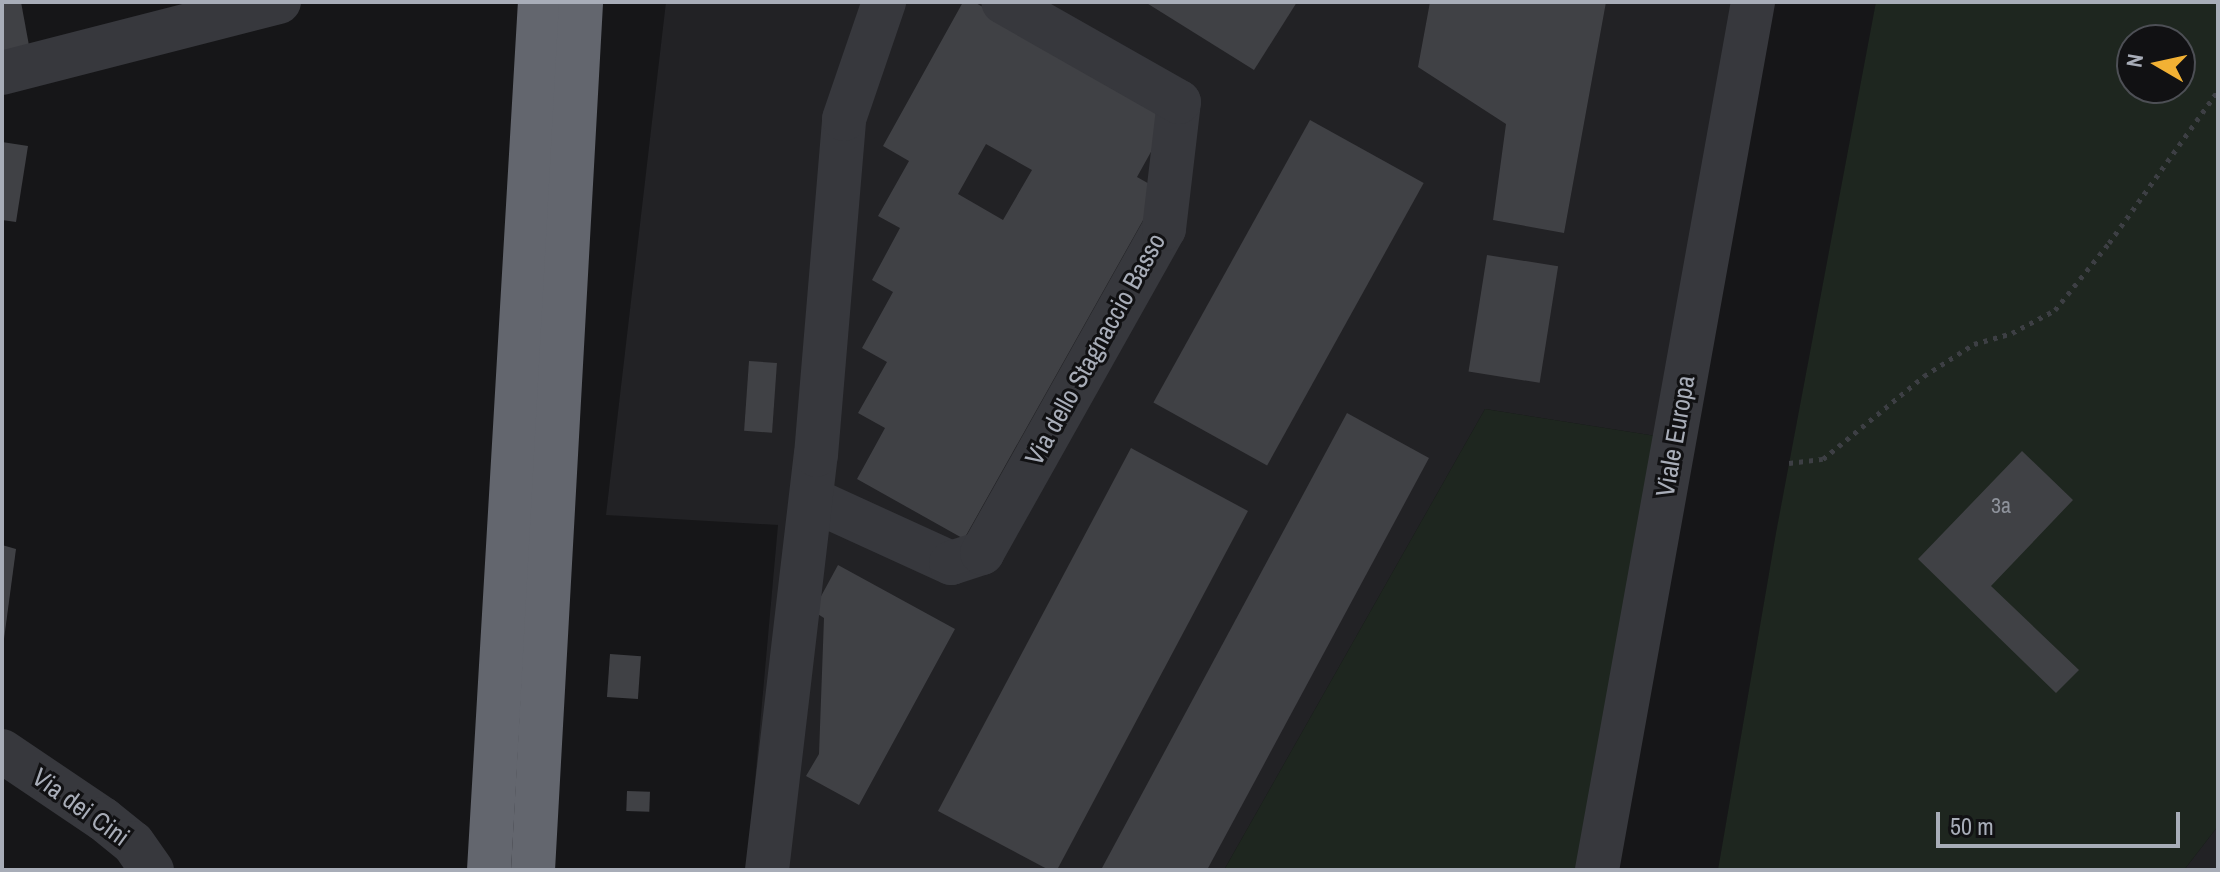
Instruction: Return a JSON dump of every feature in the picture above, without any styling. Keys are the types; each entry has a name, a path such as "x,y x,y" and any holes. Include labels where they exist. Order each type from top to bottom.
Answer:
{"highway":[{"path":"489,870 540,2"},
{"path":"533,870 581,2"}],"street":[{"path":"2,73 279,2"},
{"path":"767,870 811,499 844,119 884,2"},
{"name":"Via dello Stagnaccio Basso","path":"811,499 951,563 982,553 1164,229 1179,102 1003,2"},
{"name":"Viale Europa","path":"1597,870 1753,2"},
{"name":"Via dei Cini","path":"2,751 103,819 133,843 152,870"}],"path":[{"path":"1789,463 1823,459 1924,376 1974,344 2012,333 2055,310 2109,243 2218,91"}],"shaded area":[{"path":"666,2 1753,2 1675,439 1485,409 1224,870 747,870 778,525 606,515"},
{"path":"1876,2 2218,2 2218,826 2184,870 1718,870 1776,533"},
{"path":"1485,409 1675,439 1597,870 1224,870"},
{"path":"2218,826 2218,870 2184,870"}],"building":[{"path":"2,2 21,2 30,51 2,55"},
{"path":"963,2 974,2 1172,114 1137,177 1160,190 964,539 857,479 885,428 858,413 887,362 862,348 893,292 872,280 900,228 878,216 909,161 883,146","holes":["986,144 1032,170 1003,220 958,194"]},
{"path":"1145,2 1297,2 1254,70"},
{"path":"1430,2 1606,2 1564,233 1493,220 1506,124 1418,67"},
{"path":"1310,120 1424,183 1267,466 1153,403"},
{"path":"2,142 28,146 16,222 2,220"},
{"path":"1487,255 1558,266 1540,383 1469,372"},
{"path":"749,361 777,363 772,433 744,431"},
{"path":"1347,413 1429,458 1207,870 1102,868"},
{"path":"1131,448 1248,511 1057,870 1049,870 938,811"},
{"path":"2022,451 2073,500 1991,586 2079,670 2056,693 1918,559"},
{"path":"2,545 16,549 4,639 2,639"},
{"path":"838,565 955,629 859,805 806,776 819,754 824,618 813,611"},
{"path":"610,654 641,656 638,699 607,697"},
{"path":"627,791 650,792 649,812 626,811"}]}
